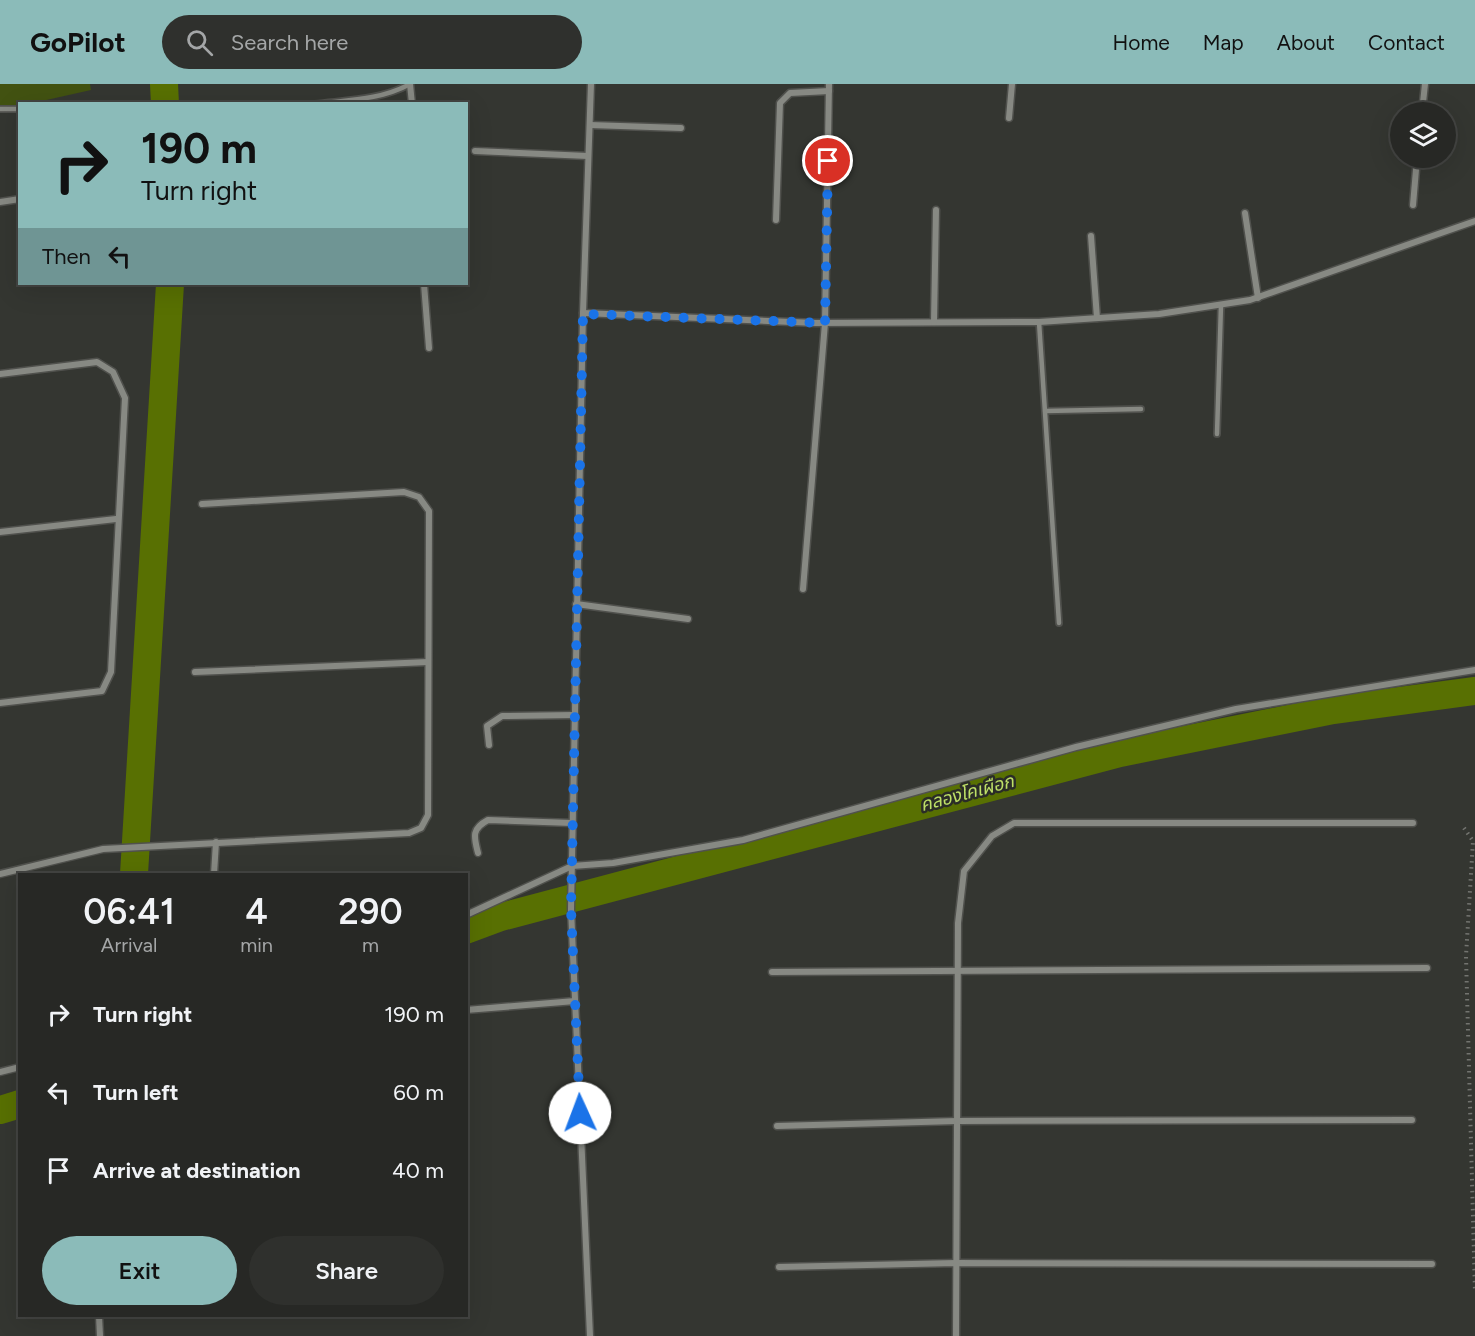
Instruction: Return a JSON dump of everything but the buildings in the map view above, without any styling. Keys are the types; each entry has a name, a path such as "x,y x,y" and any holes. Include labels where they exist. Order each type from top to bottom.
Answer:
{"street":[{"path":"410,84 412,102"},
{"path":"590,1336 571,874 583,314 591,84"},
{"path":"1010,118 1012,84"},
{"path":"1423,102 1425,84"},
{"path":"776,220 780,103 790,93 829,88 825,323 803,589"},
{"path":"590,125 681,128"},
{"path":"474,151 588,156"},
{"path":"1413,205 1417,168"},
{"path":"0,202 18,200"},
{"path":"934,322 936,210"},
{"path":"1245,213 1258,298"},
{"path":"583,314 825,323 1039,322 1159,314 1258,298 1475,221"},
{"path":"1091,236 1097,318"},
{"path":"424,285 429,348"},
{"path":"0,375 97,362 113,372 125,398 116,519 111,672 102,691 0,703"},
{"path":"0,874 103,849 409,833 421,828 428,815 429,511 420,497 404,492 202,504"},
{"path":"0,532 116,519"},
{"path":"576,604 688,619"},
{"path":"195,672 428,662"},
{"path":"468,914 572,866 643,858 743,840 1076,747 1236,709 1475,670"},
{"path":"489,745 487,726 494,719 502,716 574,715"},
{"path":"478,854 474,834 477,826 488,820 572,823"},
{"path":"956,1336 958,923 964,871 993,836 1014,823 1413,823"},
{"path":"214,873 216,842"},
{"path":"772,972 957,969 1427,968"},
{"path":"468,1010 575,1001"},
{"path":"0,1072 18,1068"},
{"path":"777,1126 957,1121 1412,1120"},
{"path":"779,1268 957,1263 1432,1264"},
{"path":"99,1317 99,1336"}],"lane":[{"path":"332,102 396,92 410,84"},
{"path":"0,109 18,109"},
{"path":"1217,434 1221,305"},
{"path":"1039,322 1059,623"},
{"path":"1045,411 1141,409"}],"path":[{"path":"1464,828 1473,841 1466,956 1475,1292"}],"green space":[{"path":"0,84 90,84 91,90 37,102 18,102 18,107 0,111"}],"waterway":[{"path":"164,84 165,102"},
{"path":"134,873 170,285"},
{"name":"คลองโคเผือก","path":"468,929 501,917 1120,753 1333,710 1475,691"},
{"name":"คลองโคเผือก","path":"0,1110 18,1105"}],"route":[{"path":"580,1113 571,874 583,314 825,323 828,161"}]}
